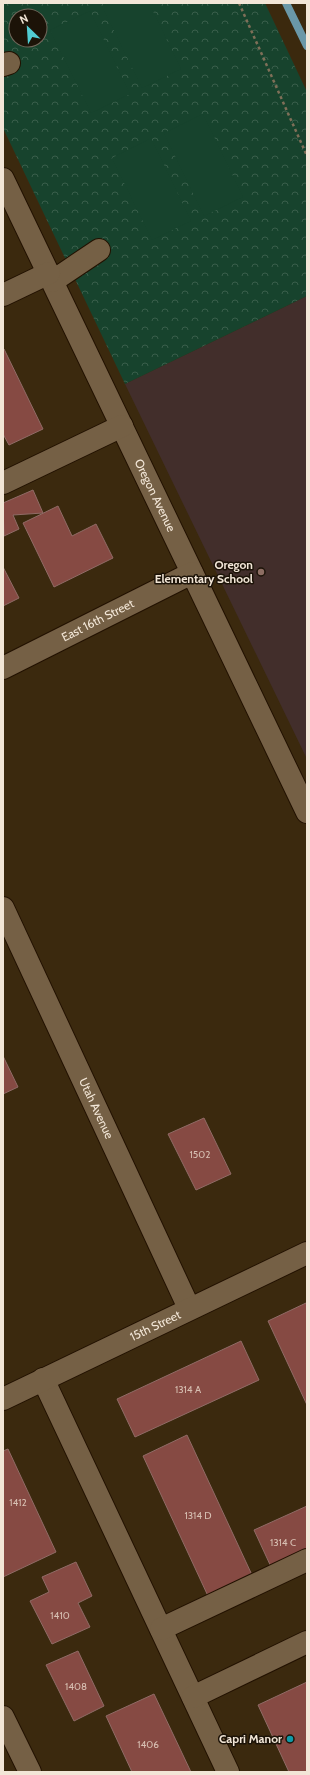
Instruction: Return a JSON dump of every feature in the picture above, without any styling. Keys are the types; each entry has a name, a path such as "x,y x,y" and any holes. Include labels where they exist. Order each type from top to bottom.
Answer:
{"street":[{"name":"Oregon Avenue","path":"3,179 307,812"},
{"path":"3,295 51,277 99,250"},
{"path":"3,483 122,426"},
{"name":"East 16th Street","path":"3,668 192,573"},
{"name":"Utah Avenue","path":"3,908 190,1308"},
{"name":"15th Street","path":"3,1399 307,1253"},
{"path":"43,1379 228,1772"},
{"path":"161,1629 307,1560"},
{"path":"193,1697 307,1642"},
{"path":"3,1717 30,1772"}],"path":[{"path":"238,3 307,156"}],"shaded area":[{"name":"Oregon Elementary School","path":"307,296 307,759 125,384"}],"green space":[{"path":"3,3 265,3 307,92 307,296 125,384 3,128"},
{"path":"107,3 149,3 181,69 142,88 102,6"},
{"path":"90,11 130,94 91,113 50,30"},
{"path":"203,114 243,197 204,216 164,133"},
{"path":"151,138 191,221 152,240 112,158"}],"building":[{"path":"4,349 43,429 9,445 3,434"},
{"path":"33,490 43,513 13,515 19,529 4,536 3,503"},
{"path":"58,506 72,536 96,524 113,558 54,587 23,523"},
{"path":"3,567 19,598 3,606"},
{"path":"3,1056 18,1087 3,1094"},
{"path":"204,1118 231,1174 196,1190 168,1134"},
{"path":"306,1303 307,1305 307,1405 268,1321"},
{"path":"241,1341 259,1380 135,1437 117,1399"},
{"path":"187,1435 252,1575 208,1596 143,1456"},
{"path":"8,1449 56,1552 3,1577 3,1451"},
{"path":"307,1506 307,1553 272,1569 254,1530"},
{"path":"76,1562 92,1596 78,1603 90,1627 52,1644 30,1601 49,1592 42,1577"},
{"path":"78,1651 104,1706 74,1721 46,1665"},
{"name":"Capri Manor","path":"307,1682 307,1772 289,1772 258,1705"},
{"path":"154,1694 191,1772 132,1772 106,1716"}],"waterway":[{"path":"286,3 307,46"}],"place":[{"name":"Oregon Elementary School","path":"261,572"},
{"name":"Capri Manor","path":"290,1739"}]}
